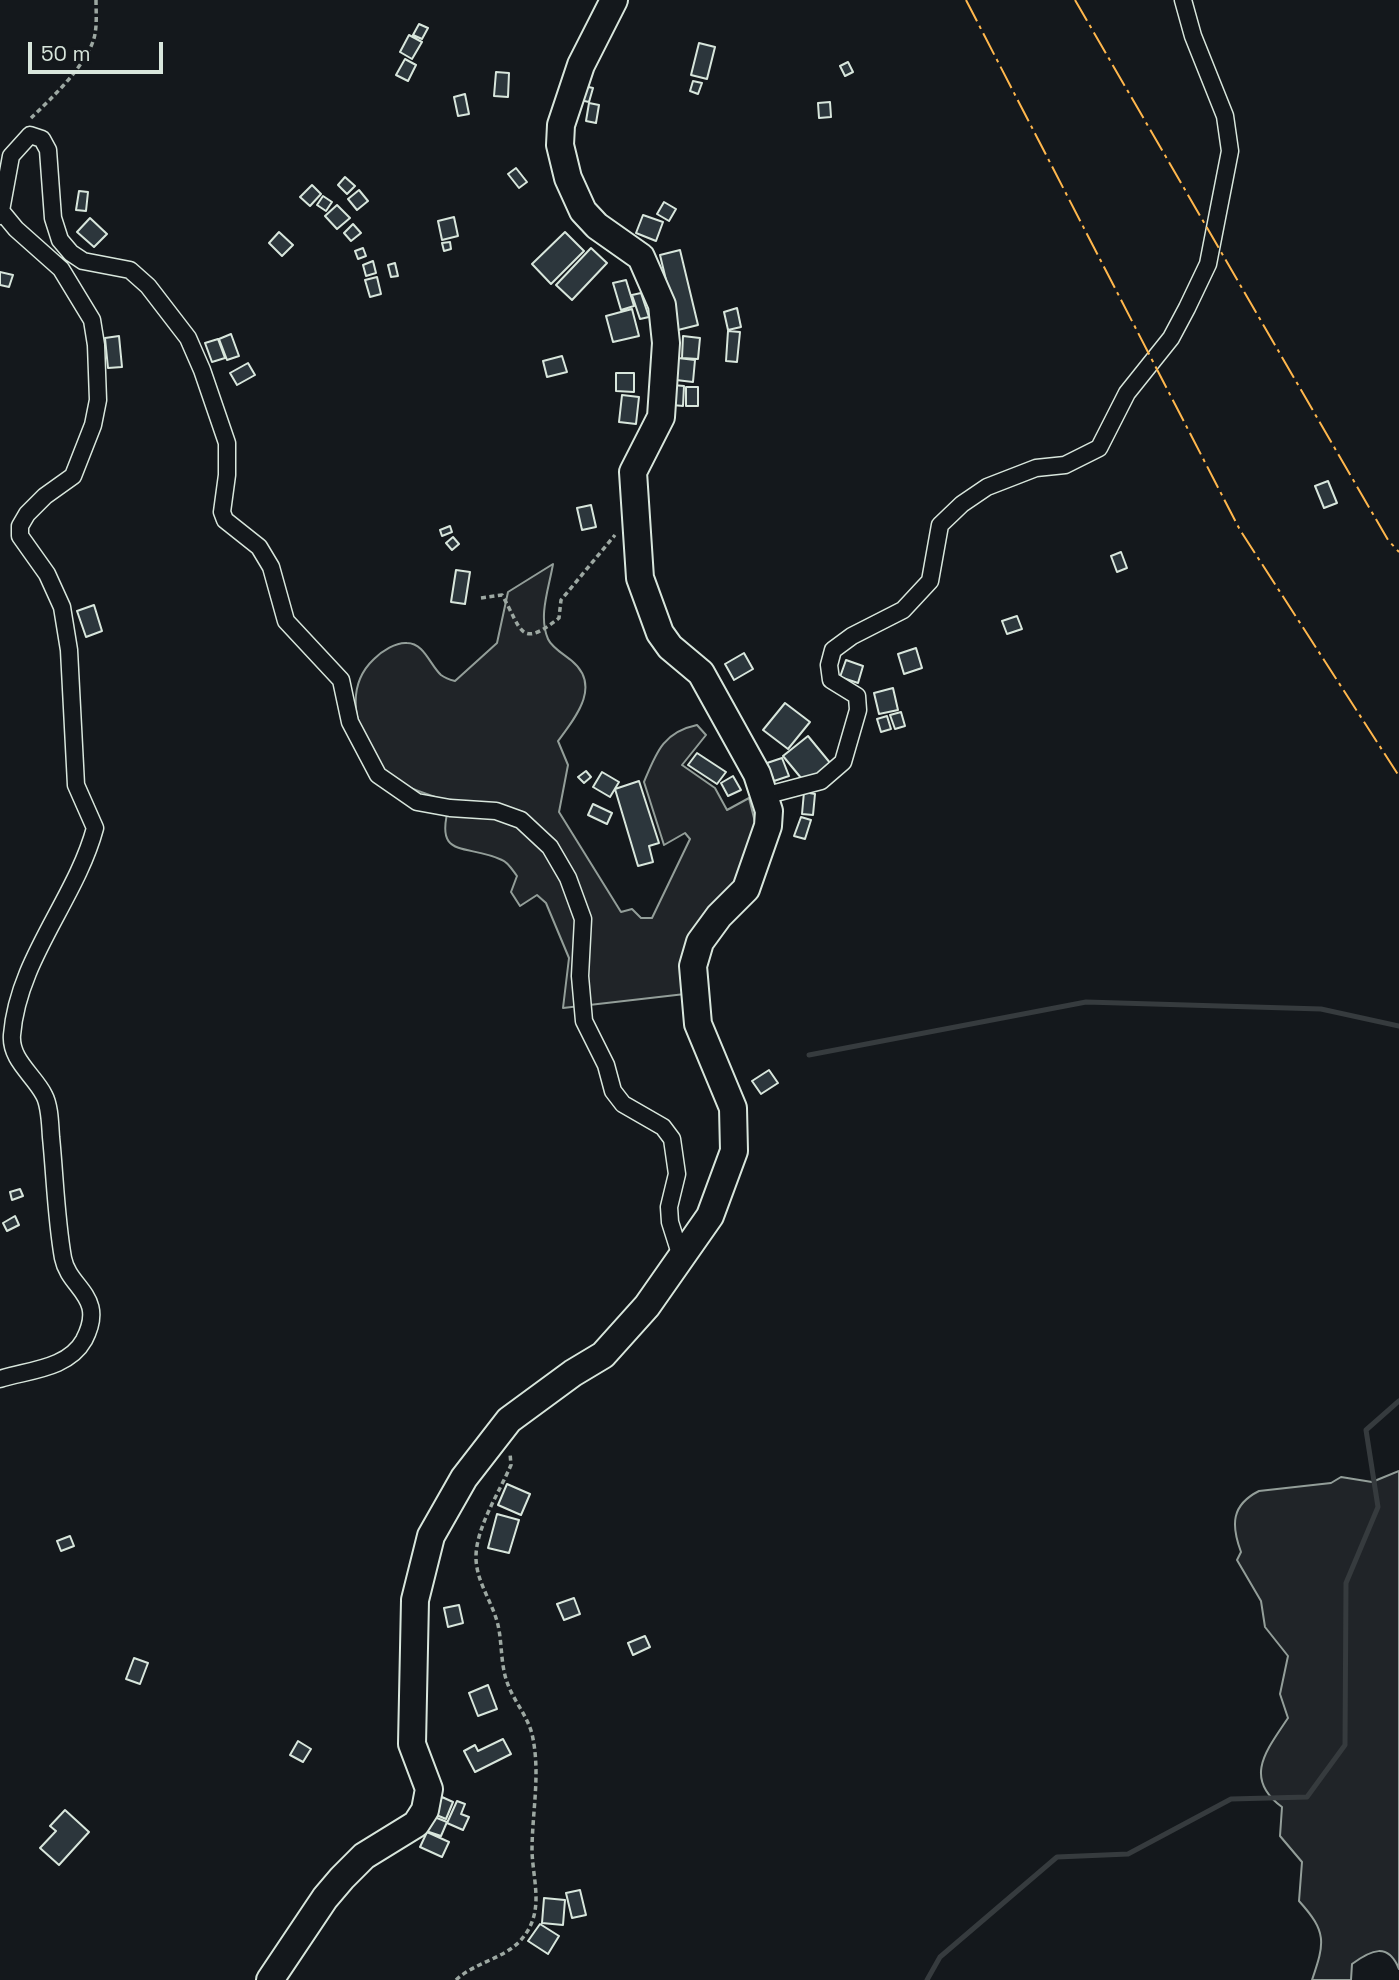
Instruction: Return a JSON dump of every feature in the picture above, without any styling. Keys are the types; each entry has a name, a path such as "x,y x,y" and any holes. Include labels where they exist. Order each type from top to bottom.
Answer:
{"main road":[{"path":"270,1980 317,1908 342,1878 364,1856 416,1824 425,1810 429,1789 412,1744 415,1600 431,1536 464,1478 509,1420 573,1373 603,1355 647,1306 682,1260 710,1216 734,1151 736,1126 729,1093 707,1051 698,1024 693,967 700,942 719,916 746,889 768,826 769,811 740,741 701,673 670,647 660,634 640,578 633,472 661,417 666,343 662,305 640,257 597,226 583,211 568,178 560,145 561,124 581,65 614,0"}],"street":[{"path":"764,796 821,780 843,762 858,710 857,696 831,680 829,665 833,650 852,636 904,610 930,581 940,525 962,504 987,487 1036,468 1065,465 1099,448 1127,393 1171,338 1188,308 1208,264 1230,151 1225,116 1193,36 1183,0"},
{"path":"0,1379 57,1365 83,1341 91,1319 89,1301 64,1262 45,1096 19,1062 12,1037 22,993 42,941 71,890 89,850 95,828 76,785 69,650 62,607 47,574 20,536 20,526 27,513 73,476 93,425 98,400 92,320 61,269 1,214 11,156 20,142 30,135 42,139 48,150 53,218 65,247 83,261 130,270 148,286 188,338 227,443 227,475 222,512 225,520 259,547 271,567 286,621 331,665 341,680 351,722 377,775 416,802 450,808 496,811 521,820 550,848 568,878 583,919 580,1004 584,1021 606,1065 613,1091 623,1104 663,1128 673,1139 677,1174 668,1207 682,1260"}],"path":[{"path":"20,142 24,125 67,84 91,48 95,34 96,0"},
{"path":"481,598 502,595 517,626 527,634 538,634 559,618 561,600 598,560 635,507"},
{"path":"456,1980 467,1970 520,1941 532,1921 538,1892 532,1854 537,1764 532,1733 521,1706 507,1684 499,1627 481,1582 476,1560 478,1543 511,1465 509,1420"}],"shaded area":[{"path":"553,564 545,602 545,630 552,645 572,661 585,681 583,702 558,741 568,765 559,812 621,912 632,909 641,918 652,918 690,839 685,833 664,845 644,782 657,753 668,738 685,728 697,725 706,735 682,765 715,788 727,810 749,798 757,830 753,848 685,994 563,1008 569,958 546,903 537,895 520,906 511,892 517,876 506,863 489,855 456,847 449,842 446,821 450,803 405,786 389,776 374,758 360,729 356,700 358,685 364,671 377,656 398,644 413,644 422,650 441,675 455,681 497,643 508,592"},
{"path":"1399,1471 1399,1969 1390,1955 1378,1951 1352,1964 1351,1980 1312,1980 1321,1938 1315,1921 1299,1901 1302,1862 1280,1836 1282,1807 1263,1786 1261,1775 1266,1753 1288,1718 1280,1694 1288,1656 1265,1627 1261,1601 1237,1560 1241,1552 1236,1533 1236,1517 1243,1503 1259,1491 1331,1483 1341,1477 1372,1482"}],"building":[{"path":"419,24 428,28 422,39 413,35"},
{"path":"409,35 422,42 412,59 400,52"},
{"path":"699,43 715,47 707,79 691,75"},
{"path":"405,59 416,65 408,81 396,75"},
{"path":"848,62 853,72 845,76 840,66"},
{"path":"496,72 509,73 508,97 494,96"},
{"path":"693,81 702,83 698,94 690,91"},
{"path":"584,86 593,88 589,102 580,100"},
{"path":"465,94 469,114 458,116 454,97"},
{"path":"830,102 831,117 819,118 818,103"},
{"path":"589,103 599,105 596,123 586,121"},
{"path":"516,168 527,182 519,188 508,174"},
{"path":"345,177 355,186 347,194 338,185"},
{"path":"312,185 321,194 310,206 300,197"},
{"path":"359,190 368,201 357,210 348,199"},
{"path":"79,191 88,192 86,211 76,210"},
{"path":"323,196 332,202 326,211 317,205"},
{"path":"664,202 676,209 669,221 657,214"},
{"path":"337,205 350,218 337,229 325,216"},
{"path":"643,215 663,222 656,241 636,233"},
{"path":"454,217 458,236 442,240 438,221"},
{"path":"90,218 107,234 94,247 77,232"},
{"path":"353,224 361,233 351,241 344,233"},
{"path":"279,232 293,245 282,256 269,243"},
{"path":"565,232 584,251 551,284 532,264"},
{"path":"450,242 451,249 444,251 442,243"},
{"path":"363,248 366,256 358,259 355,251"},
{"path":"591,248 607,263 572,300 556,285"},
{"path":"680,250 698,325 678,330 660,255"},
{"path":"373,261 376,273 366,276 363,265"},
{"path":"395,263 398,276 391,277 388,265"},
{"path":"0,272 13,275 9,287 0,285"},
{"path":"377,277 381,294 370,297 365,280"},
{"path":"626,280 634,306 621,310 613,283"},
{"path":"641,293 649,317 640,319 632,295"},
{"path":"737,308 741,327 728,330 724,312"},
{"path":"632,309 639,336 613,342 606,316"},
{"path":"728,331 740,332 737,362 726,361"},
{"path":"231,334 239,356 227,360 219,339"},
{"path":"119,336 122,367 108,368 105,338"},
{"path":"683,336 700,338 698,359 682,358"},
{"path":"218,339 225,358 212,362 205,343"},
{"path":"562,356 567,372 547,377 543,361"},
{"path":"678,358 695,360 693,382 676,380"},
{"path":"248,363 255,375 237,385 230,373"},
{"path":"616,373 634,373 634,392 616,391"},
{"path":"673,385 684,386 683,406 672,405"},
{"path":"686,387 698,387 698,406 686,406"},
{"path":"622,395 639,397 636,424 619,422"},
{"path":"1328,481 1337,503 1324,508 1315,486"},
{"path":"591,505 596,527 582,530 577,508"},
{"path":"450,526 452,532 442,536 440,530"},
{"path":"453,537 459,544 452,550 446,543"},
{"path":"1121,552 1127,568 1117,572 1111,556"},
{"path":"456,570 470,572 465,604 451,602"},
{"path":"94,605 102,631 86,637 77,611"},
{"path":"1017,616 1022,629 1007,634 1002,621"},
{"path":"916,648 922,668 904,674 898,654"},
{"path":"744,653 753,669 734,680 725,664"},
{"path":"846,660 863,666 858,683 840,677"},
{"path":"893,688 898,710 879,714 874,693"},
{"path":"785,703 810,722 788,749 763,730"},
{"path":"901,712 905,726 895,729 890,715"},
{"path":"887,716 891,729 881,732 877,719"},
{"path":"808,736 831,764 806,784 783,756"},
{"path":"697,753 726,772 717,784 688,765"},
{"path":"782,758 789,776 774,781 767,763"},
{"path":"586,771 591,777 584,783 578,777"},
{"path":"602,772 619,782 610,797 593,787"},
{"path":"733,776 741,790 728,796 721,783"},
{"path":"639,781 659,843 649,846 653,862 638,866 615,789"},
{"path":"804,792 815,794 813,815 802,814"},
{"path":"593,804 612,813 607,824 588,815"},
{"path":"801,817 811,820 805,839 794,836"},
{"path":"769,1070 778,1083 761,1094 752,1081"},
{"path":"20,1189 23,1196 12,1200 10,1192"},
{"path":"15,1216 19,1225 7,1231 3,1223"},
{"path":"507,1484 530,1494 521,1515 498,1505"},
{"path":"497,1514 519,1520 509,1553 488,1548"},
{"path":"70,1536 74,1546 61,1551 57,1541"},
{"path":"574,1598 580,1614 564,1620 557,1604"},
{"path":"459,1605 463,1623 448,1627 444,1608"},
{"path":"645,1636 650,1647 633,1655 628,1643"},
{"path":"134,1658 148,1663 140,1684 126,1679"},
{"path":"488,1685 497,1709 478,1716 469,1693"},
{"path":"503,1739 511,1754 475,1772 464,1751 475,1745 478,1751"},
{"path":"298,1741 311,1749 303,1762 290,1755"},
{"path":"442,1797 453,1802 446,1819 434,1814"},
{"path":"457,1801 465,1804 461,1814 469,1817 463,1830 447,1823"},
{"path":"65,1810 89,1832 59,1865 40,1848 56,1831 50,1826"},
{"path":"432,1816 447,1822 441,1836 426,1831"},
{"path":"427,1832 449,1842 442,1857 420,1847"},
{"path":"580,1890 586,1915 572,1918 566,1893"},
{"path":"544,1898 565,1900 563,1925 542,1923"},
{"path":"540,1924 559,1936 548,1954 528,1941"}],"waterway":[{"path":"809,1055 1086,1002 1321,1009 1399,1026"},
{"path":"927,1980 940,1957 1057,1857 1128,1854 1231,1799 1307,1797 1345,1745 1346,1583 1378,1507 1366,1430 1399,1401"}],"power":[{"path":"966,0 1240,530 1399,776"},
{"path":"1075,0 1388,540 1399,552"}]}
